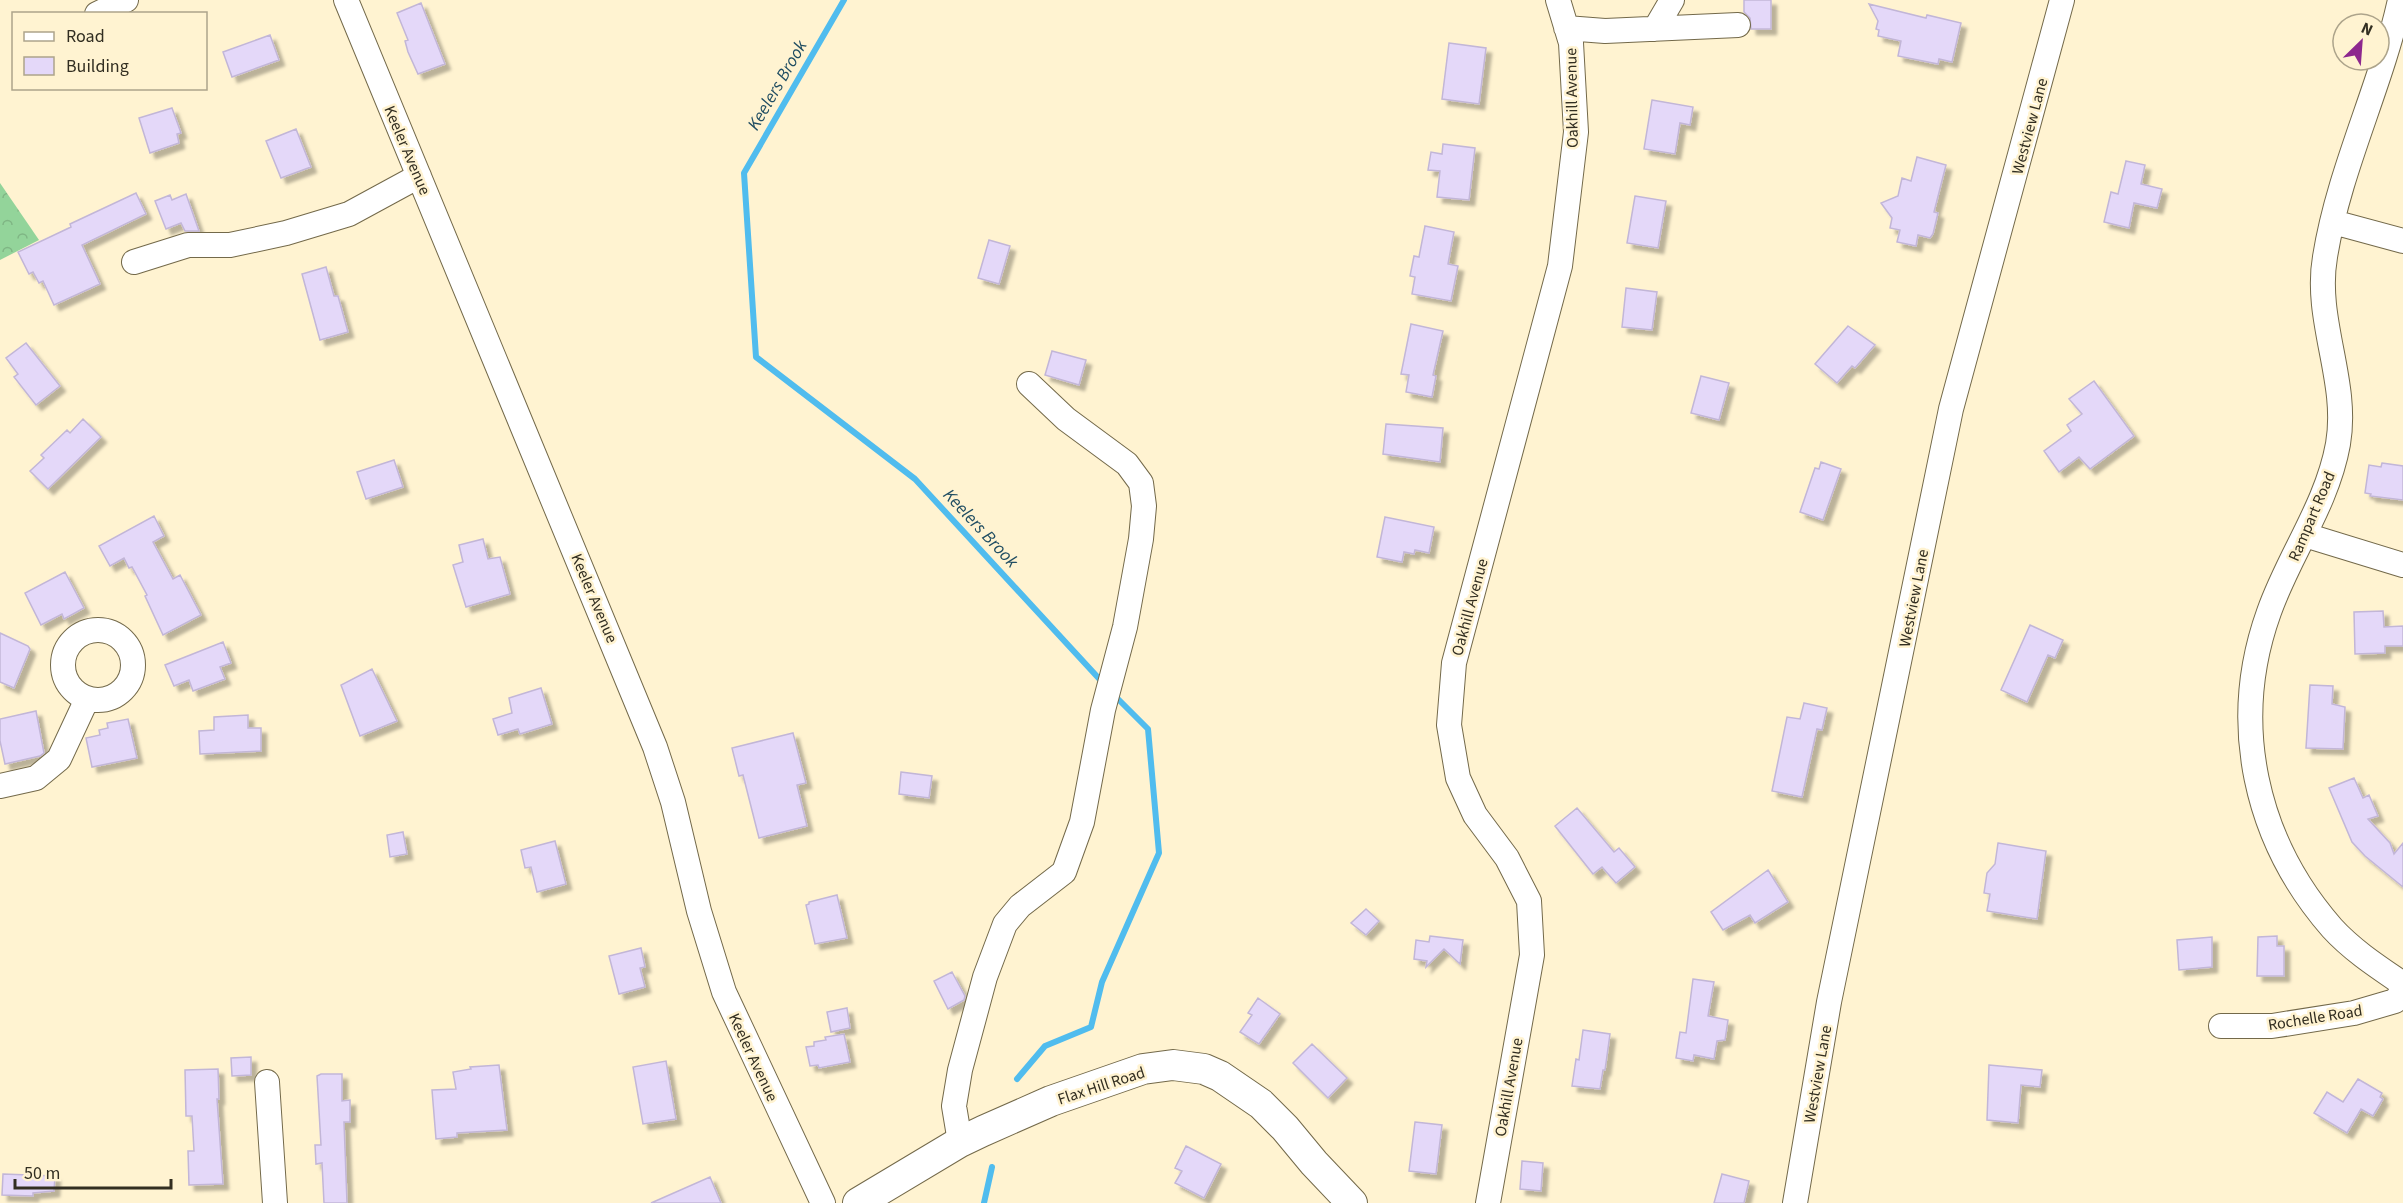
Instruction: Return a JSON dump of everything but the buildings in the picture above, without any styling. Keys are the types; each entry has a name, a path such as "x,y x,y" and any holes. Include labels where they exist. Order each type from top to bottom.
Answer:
{"main road":[{"name":"Flax Hill Road","path":"858,1203 960,1142 1052,1101 1143,1070 1173,1065 1189,1066 1220,1076 1261,1104 1352,1203"}],"street":[{"path":"101,12 126,0"},
{"name":"Keeler Avenue","path":"346,0 655,747 673,802 699,911 724,992 823,1203"},
{"name":"Oakhill Avenue","path":"1488,1203 1532,955 1529,901 1507,858 1475,815 1458,778 1449,725 1454,663 1560,266 1576,132 1571,43 1558,0"},
{"path":"1655,29 1672,0"},
{"name":"Westview Lane","path":"1795,1203 1829,1002 1951,409 2062,0"},
{"name":"Rampart Road","path":"2400,0 2379,77 2338,200 2325,258 2322,283 2324,309 2337,382 2340,426 2334,460 2327,484 2269,611 2255,665 2250,723 2257,787 2266,818 2295,878 2318,910 2352,947 2403,984"},
{"path":"1566,28 1605,31 1738,25"},
{"path":"134,262 188,245 230,244 286,233 349,214 419,176"},
{"path":"2333,222 2403,241"},
{"path":"960,1142 954,1106 960,1070 985,977 1005,924 1020,906 1064,872 1082,822 1103,710 1115,668 1141,538 1144,506 1141,483 1127,464 1066,418 1029,384"},
{"path":"2305,535 2403,565"},
{"path":"0,786 36,778 59,759 87,699"},
{"name":"Rochelle Road","path":"2222,1026 2272,1026 2354,1013 2395,1001 2403,991"},
{"path":"267,1082 275,1203"}],"green space":[{"path":"0,183 39,240 0,260"}],"waterway":[{"name":"Keelers Brook","path":"844,0 744,173 756,357 915,479 1104,684"},
{"name":"Keelers Brook","path":"1017,1079 1045,1046 1091,1027 1102,982 1159,853 1148,729 1113,694"},
{"name":"Keelers Brook","path":"984,1203 992,1167"}]}
